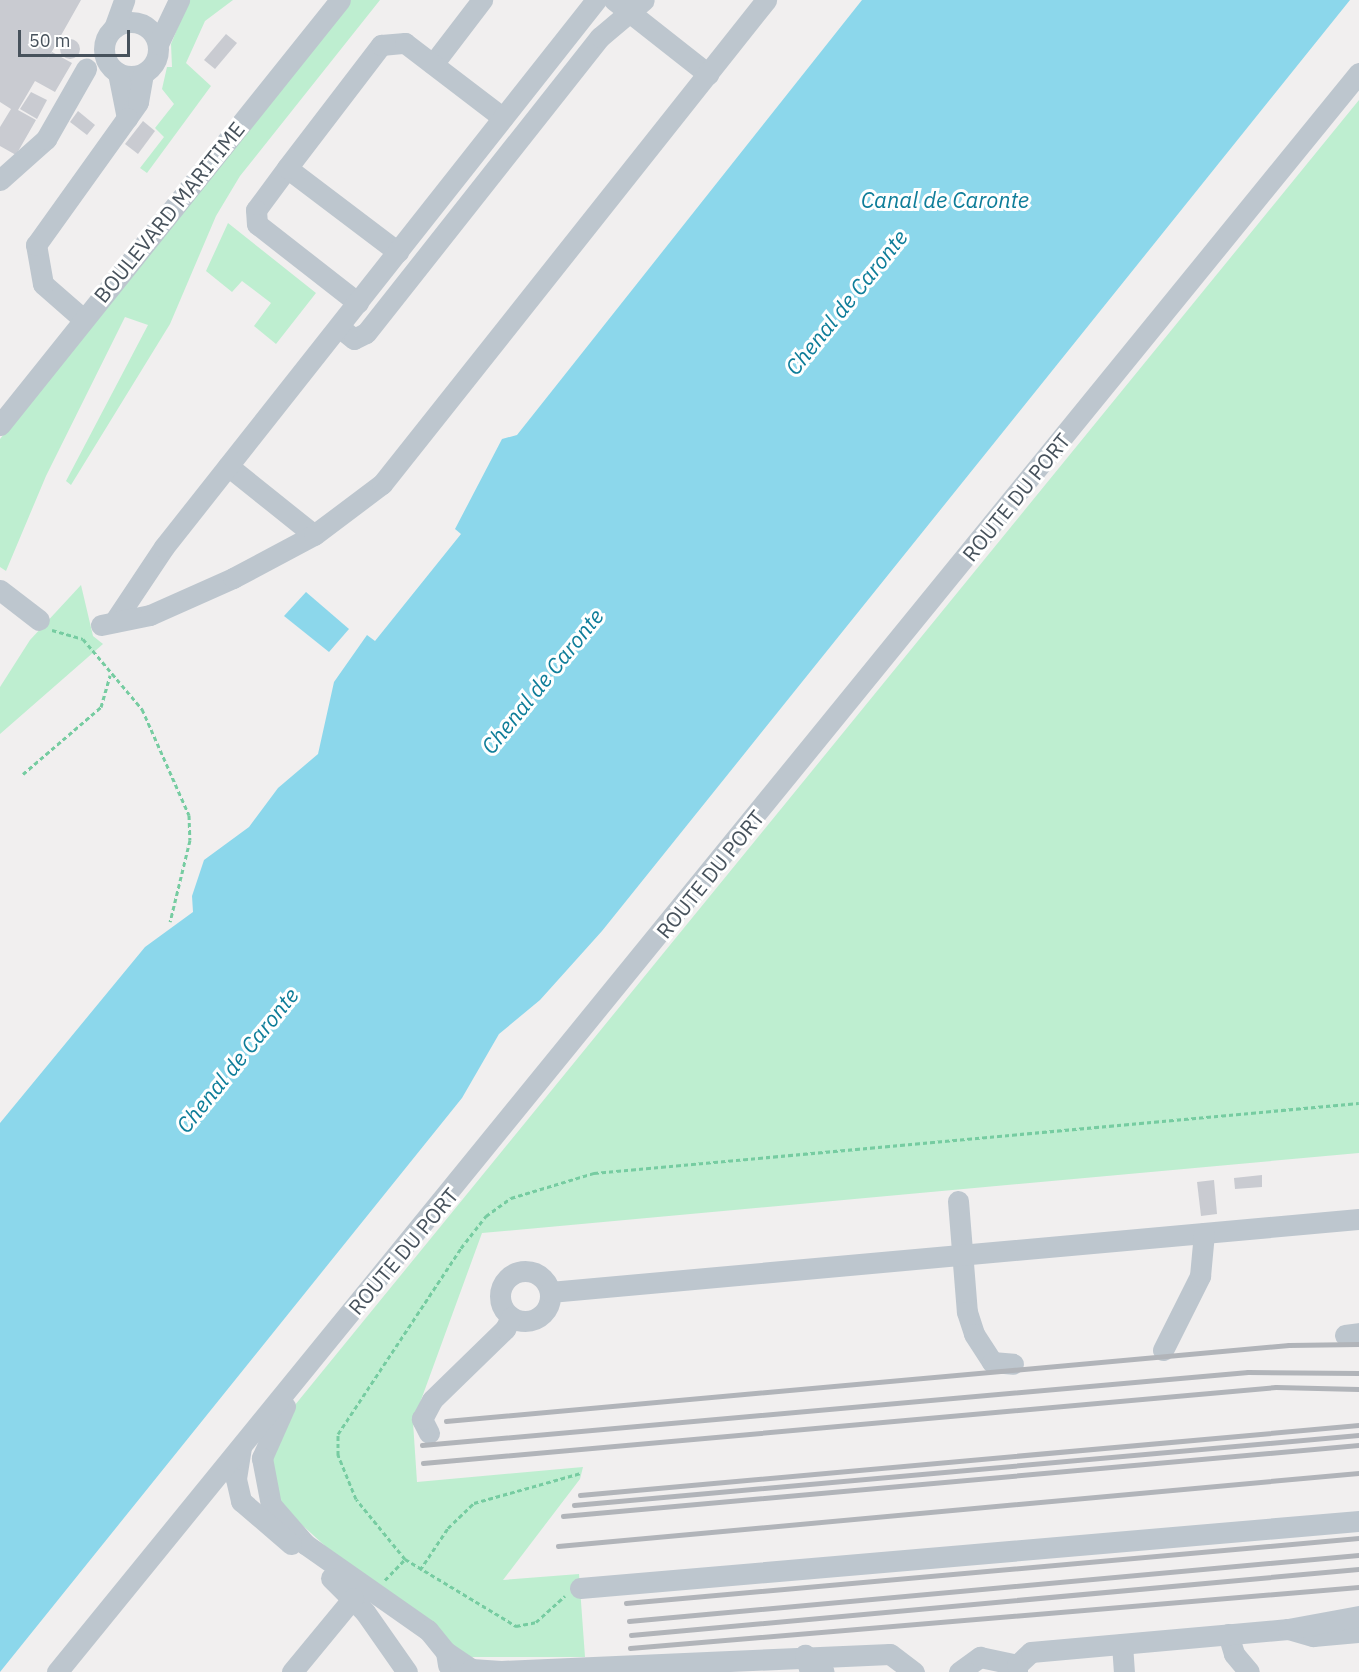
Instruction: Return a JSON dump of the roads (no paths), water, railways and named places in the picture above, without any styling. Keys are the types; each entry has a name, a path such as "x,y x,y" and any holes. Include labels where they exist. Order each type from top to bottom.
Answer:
{"street":[{"path":"124,0 103,52 114,71 127,118"},
{"path":"83,319 43,284 36,245 138,102 143,74 155,61 158,44 179,0"},
{"name":"BOULEVARD MARITIME","path":"0,425 340,0"},
{"path":"433,64 482,0"},
{"path":"596,0 157,556 108,623 150,615 314,535 382,484 409,456 766,0"},
{"path":"339,327 354,339 366,333 600,37 629,4 708,74"},
{"path":"0,192 35,169 46,139 86,69 111,31 140,23 158,44"},
{"path":"358,303 257,224 256,210 381,45 398,40 503,118"},
{"path":"86,69 143,74"},
{"name":"ROUTE DU PORT","path":"57,1672 1359,73"},
{"path":"0,180 46,139"},
{"path":"286,168 398,252"},
{"path":"228,466 314,535"},
{"path":"0,590 39,620"},
{"path":"958,1201 967,1312 978,1345 992,1362 1013,1364"},
{"path":"550,1292 1359,1219"},
{"path":"1163,1350 1200,1276 1204,1233"},
{"path":"536,1272 550,1292 547,1308 535,1319 511,1317 500,1295 511,1274 536,1272"},
{"path":"429,1433 422,1419 428,1405 505,1329 511,1317"},
{"path":"338,1329 279,1414 266,1444 261,1471 266,1493 298,1537 363,1595 407,1672"},
{"path":"243,1443 236,1479 249,1511 363,1595 428,1630 457,1666 499,1672 808,1663 890,1654 914,1672"},
{"path":"153,1555 221,1483 236,1479 266,1493"},
{"path":"580,1588 1359,1521"},
{"path":"292,1672 363,1595"},
{"path":"959,1672 980,1657 1017,1668 1031,1652 1288,1629 1359,1616"},
{"path":"1288,1629 1313,1636 1359,1632"},
{"path":"1228,1634 1234,1654 1249,1672"},
{"path":"1122,1644 1125,1672"},
{"path":"808,1663 824,1672"}],"water":[{"name":"Canal de Caronte","path":"862,0 1350,0 602,931 540,1000 499,1034 462,1098 0,1672 0,1123 145,947 193,912 192,896 204,860 249,827 278,788 318,754 334,682 367,635 375,641 461,534 455,529 502,439 517,435"},
{"path":"306,592 349,629 329,652 284,616"}],"railway":[{"path":"446,1421 1289,1345 1359,1344"},
{"path":"422,1445 1248,1372 1359,1373"},
{"path":"423,1463 1276,1387 1359,1389"},
{"path":"580,1495 1359,1425"},
{"path":"574,1505 1359,1435"},
{"path":"563,1516 1359,1445"},
{"path":"558,1546 1359,1473"},
{"path":"626,1603 1359,1538"},
{"path":"629,1621 1359,1555"},
{"path":"631,1635 1359,1569"},
{"path":"630,1648 1359,1587"}],"water label":[{"name":"Chenal de Caronte","path":"846,302"},
{"name":"Chenal de Caronte","path":"542,681"},
{"name":"Chenal de Caronte","path":"237,1060"}]}
